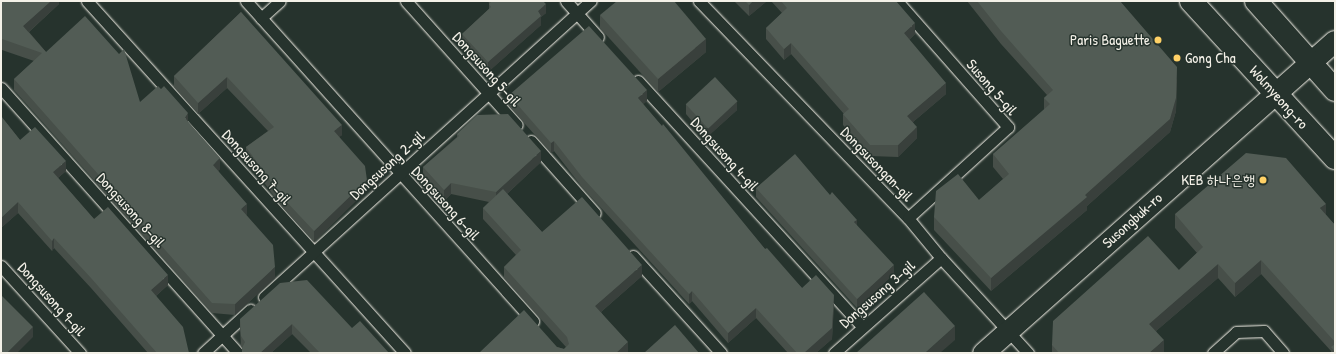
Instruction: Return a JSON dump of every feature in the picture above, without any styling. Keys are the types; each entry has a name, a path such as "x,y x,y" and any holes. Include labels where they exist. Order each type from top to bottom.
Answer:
{"street":[{"name":"Wolmyeong-ro","path":"1192,1 1335,158"},
{"path":"1256,1 1335,90"},
{"name":"Susongbuk-ro","path":"983,353 1335,41"}],"lane":[{"name":"Dongsusong 7-gil","path":"87,1 405,353"},
{"name":"Dongsusong 6-gil","path":"246,1 399,174 541,330"},
{"path":"262,18 280,1"},
{"name":"Dongsusong 5-gil","path":"406,1 604,223"},
{"path":"566,1 604,43"},
{"name":"Dongsusong 2-gil","path":"203,353 399,174 490,95 591,1"},
{"name":"Dongsusongan-gil","path":"699,1 908,218 941,258 1028,353"},
{"name":"Susong 5-gil","path":"897,1 1008,127 908,218"},
{"name":"Dongsusong 4-gil","path":"631,73 863,327"},
{"name":"Dongsusong 8-gil","path":"1,88 238,353"},
{"path":"625,247 721,353"},
{"name":"Dongsusong 3-gil","path":"834,353 941,258"},
{"name":"Dongsusong 9-gil","path":"1,266 80,353"},
{"path":"1213,353 1236,332 1264,331 1284,353"}],"building":[{"path":"1,1 51,1 23,26 46,52 85,16 119,54 124,49 140,102 158,86 161,89 164,86 188,113 185,118 220,158 213,165 247,204 241,209 273,245 275,267 235,304 212,303 14,79 42,53 1,39"},
{"path":"492,1 543,1 546,4 538,11 541,16 488,62 462,34 491,7 489,4"},
{"path":"617,1 674,1 706,39 658,79 600,15"},
{"path":"745,1 753,1 749,5"},
{"path":"781,1 896,1 915,23 904,33 946,83 907,116 917,127 898,145 870,145 843,114 849,109 791,43 784,49 766,28 787,8"},
{"path":"977,1 1120,1 1177,67 1176,98 1170,119 1085,195 1087,197 991,278 934,217 936,191 958,174 979,200 1009,174 993,154 1050,104 1044,98 1053,90 1001,31"},
{"path":"241,12 342,125 334,131 365,166 367,180 314,231 282,197 246,147 274,127 227,77 198,103 174,76"},
{"path":"589,26 647,90 638,98 662,126 663,124 765,249 767,248 802,288 816,275 834,295 832,328 804,353 797,353 756,308 728,333 692,291 689,294 582,177 554,141 551,143 509,95"},
{"path":"715,77 738,101 708,128 686,104"},
{"path":"508,114 541,151 496,192 451,183 444,190 423,167 459,136 457,134 477,115"},
{"path":"1,116 20,140 35,127 66,161 53,172 94,219 108,207 168,275 151,290 183,327 189,353 157,353 91,278 54,238 52,241 18,202 1,218"},
{"path":"1246,153 1286,158 1326,204 1320,208 1335,225 1335,342 1261,260 1235,283 1218,264 1149,324 1164,340 1149,353 1059,353 1052,345 1053,321 1148,236 1179,270 1203,247 1175,214"},
{"path":"795,154 830,195 832,192 857,220 854,222 894,265 857,299 756,188"},
{"path":"503,189 542,232 582,197 642,265 595,306 628,342 616,353 479,353 524,310 557,347 564,349 569,344 567,337 504,267 521,250 483,208"},
{"path":"307,280 352,328 360,321 389,353 320,353 292,324 260,353 242,353 242,348 245,342 241,336 240,319 280,283"},
{"path":"924,292 955,326 925,353 856,353"},
{"path":"1,295 33,327 7,353 1,353"},
{"path":"675,325 699,353 644,353"},
{"path":"1335,344 1335,352 1331,347"}],"place":[{"name":"Paris Baguette","path":"1158,40"},
{"name":"Gong Cha","path":"1177,58"},
{"name":"KEB 하나은행","path":"1263,180"}]}
